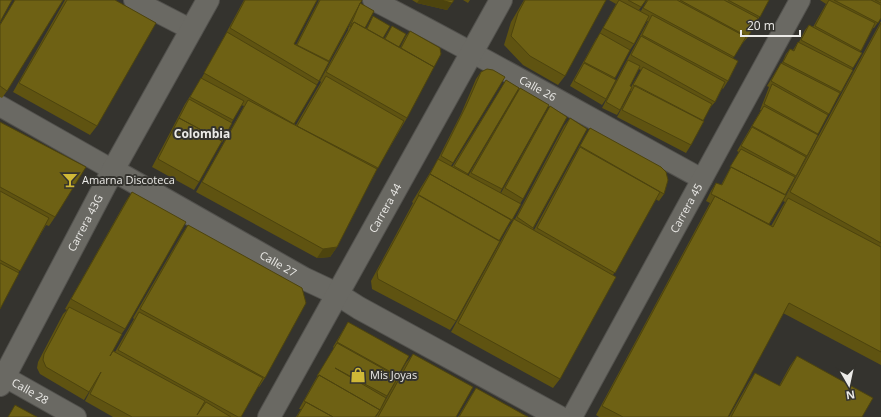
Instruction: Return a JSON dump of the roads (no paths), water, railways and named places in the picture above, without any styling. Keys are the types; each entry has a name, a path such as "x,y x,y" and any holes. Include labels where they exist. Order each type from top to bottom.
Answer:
{"street":[{"path":"134,0 192,30"},
{"name":"Carrera 43G","path":"2,381 114,170 208,0"},
{"name":"Calle 26","path":"373,0 443,36 471,53 702,180"},
{"name":"Carrera 44","path":"269,417 500,0"},
{"name":"Carrera 45","path":"572,417 800,0"},
{"name":"Calle 27","path":"0,106 303,278 337,294 359,308 559,417"},
{"name":"Calle 28","path":"2,381 76,417"}],"place":[{"name":"Amarna Discoteca","path":"70,180"},
{"name":"Mis Joyas","path":"358,375"}],"district":[{"name":"Colombia","path":"202,134"}]}
